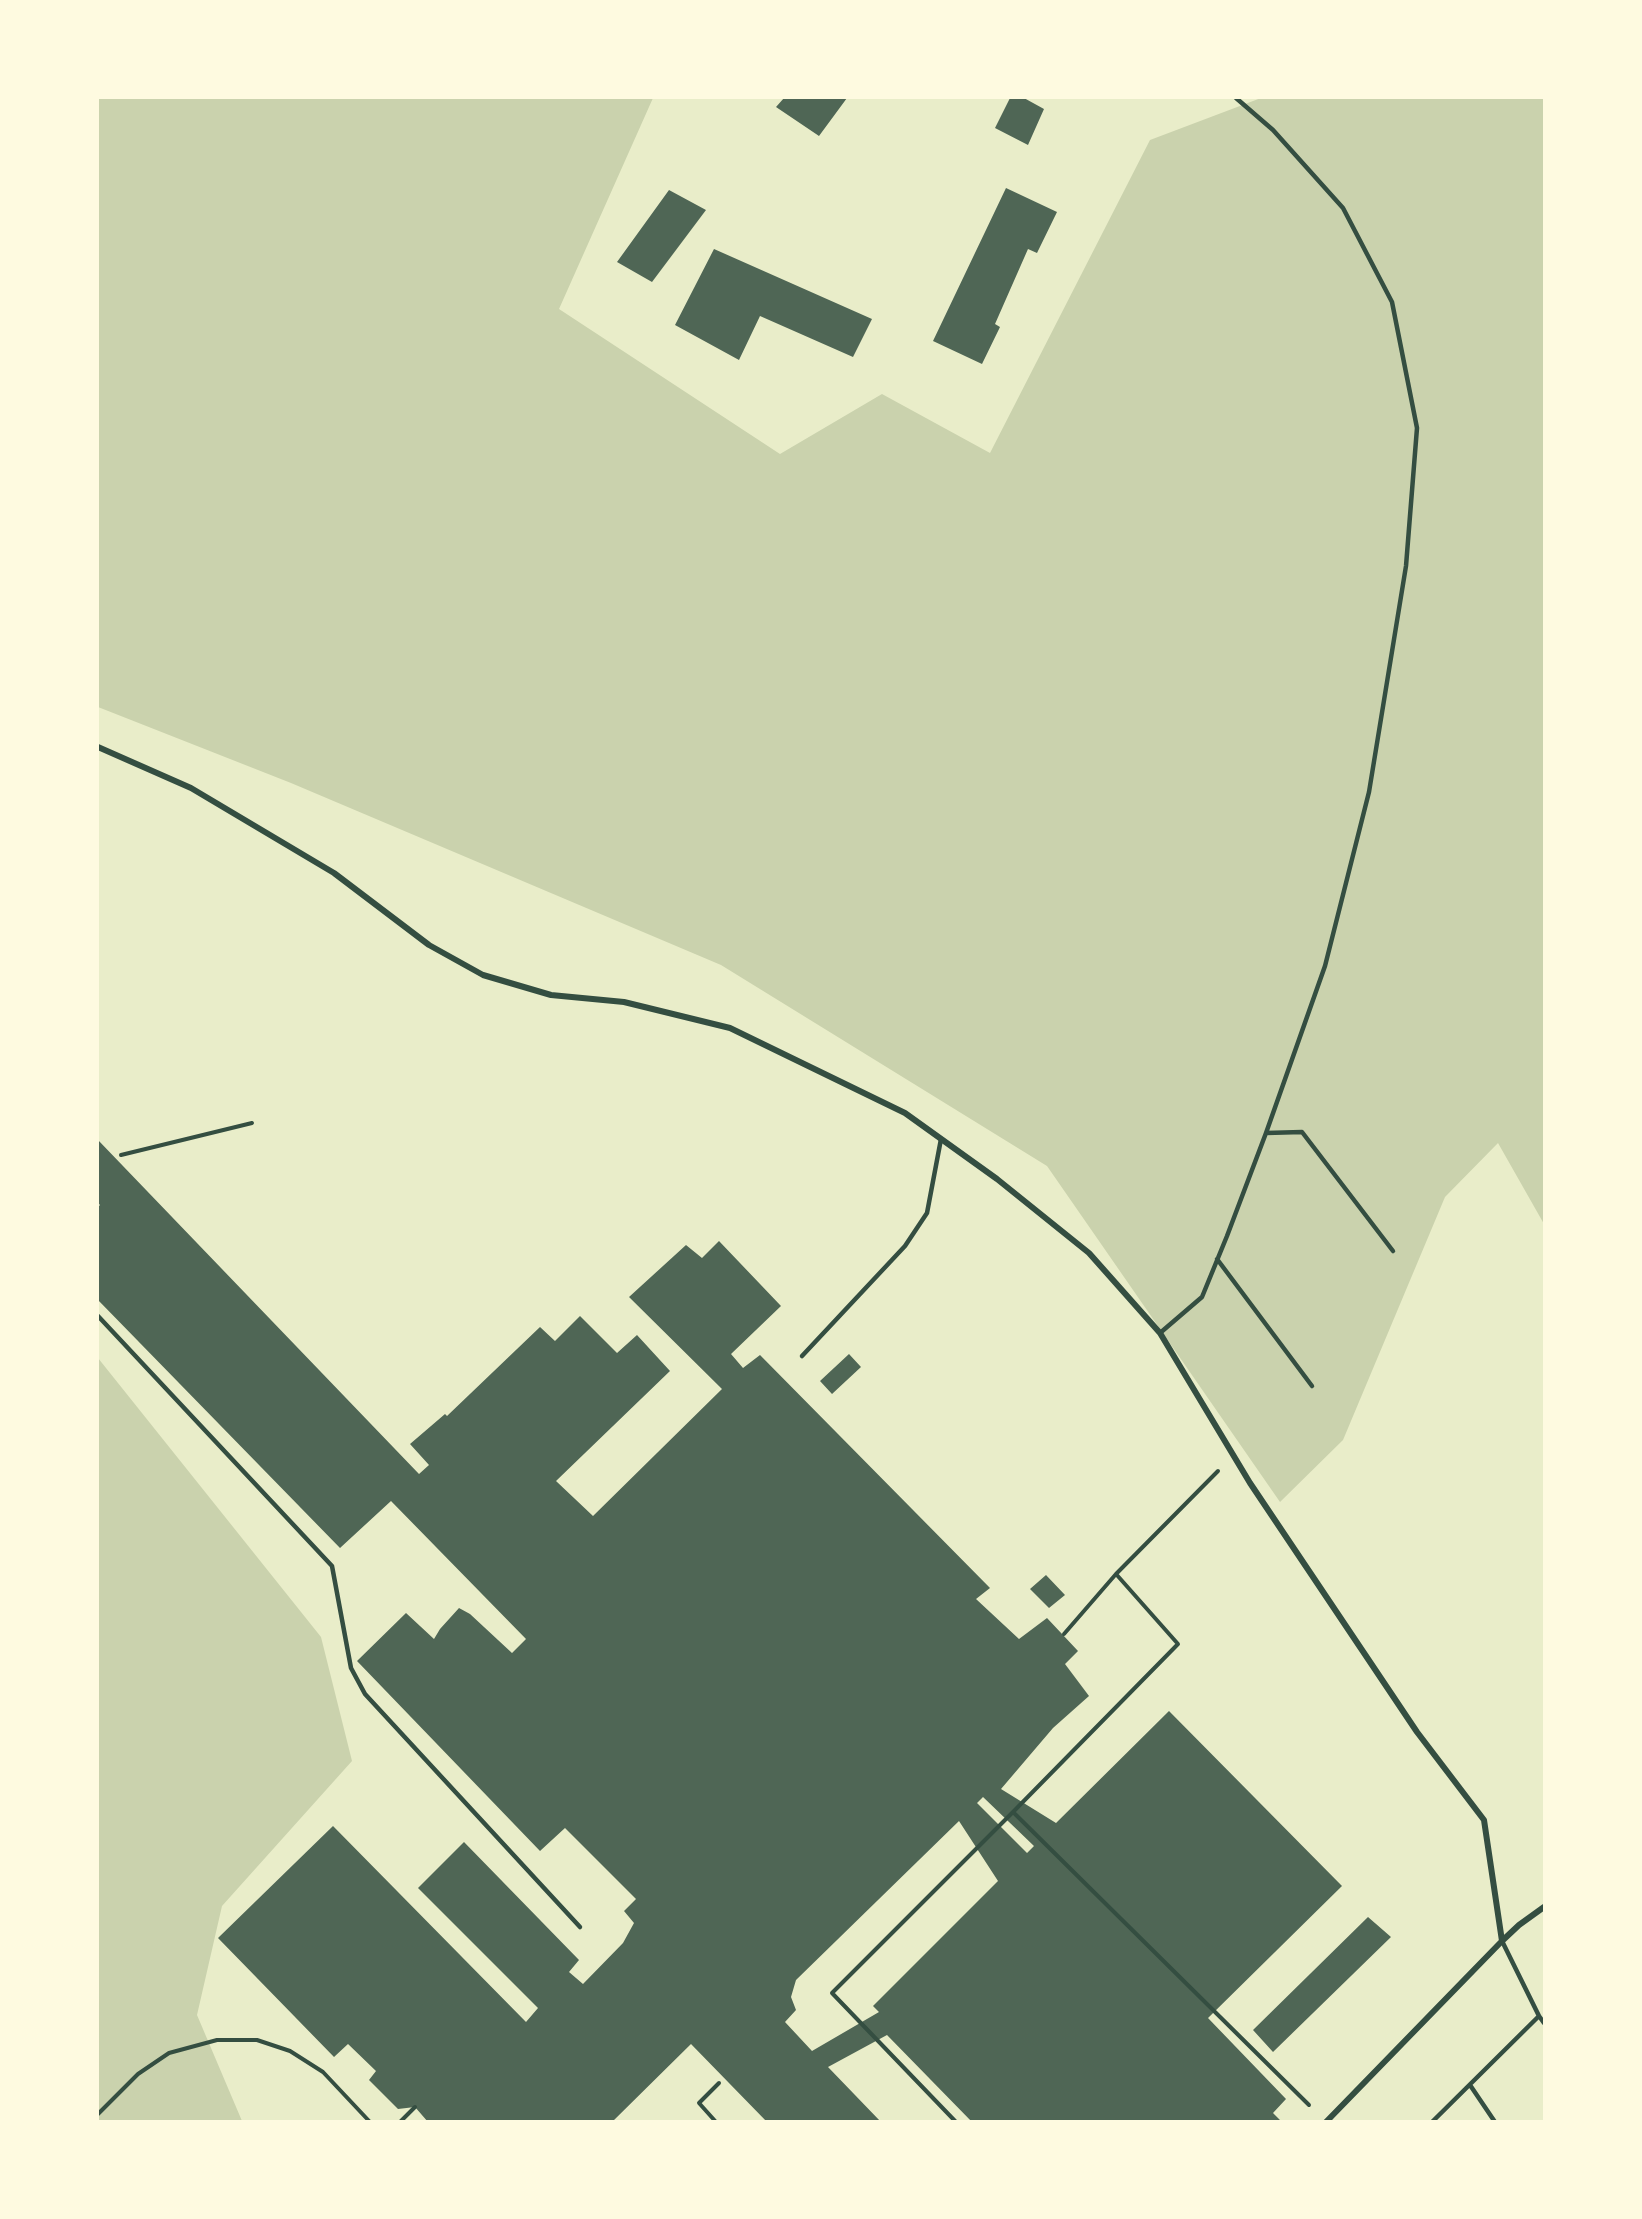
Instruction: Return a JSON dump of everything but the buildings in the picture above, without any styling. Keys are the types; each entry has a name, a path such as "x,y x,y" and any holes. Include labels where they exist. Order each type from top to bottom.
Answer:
{"street":[{"path":"98,747 191,788 334,873 429,945 483,975 551,995 624,1002 730,1028 905,1113 997,1179 1089,1253 1160,1333 1233,1456 1417,1732 1484,1820 1503,1941"},
{"path":"1326,2121 1519,1925 1545,1907"}],"lane":[{"path":"1160,1333 1202,1296 1266,1133 1325,966 1369,792 1406,566 1417,428 1392,303 1343,208 1273,130 1236,98"},
{"path":"1266,1133 1302,1132 1392,1251"},
{"path":"802,1356 905,1246 927,1214 941,1139"},
{"path":"1217,1259 1312,1386"},
{"path":"98,1316 332,1566 351,1668 365,1694 580,1927"},
{"path":"1503,1941 1539,2016 1545,2023"},
{"path":"1432,2121 1539,2016"},
{"path":"1470,2085 1495,2121"}],"path":[{"path":"121,1155 252,1123"},
{"path":"1064,1634 1116,1574 1233,1456"},
{"path":"956,2121 832,1993 1178,1644 1116,1574"},
{"path":"1013,1812 1326,2121"},
{"path":"98,2114 138,2074 169,2053 217,2040 257,2040 290,2051 323,2073 370,2121"},
{"path":"716,2121 699,2103 718,2083"},
{"path":"400,2121 415,2107"}],"green space":[{"path":"98,98 653,98 559,309 780,454 882,394 990,453 1150,140 1261,98 1544,98 1544,1224 1498,1143 1445,1197 1343,1440 1280,1502 1047,1166 721,965 291,783 98,707"},
{"path":"98,1358 321,1637 352,1761 222,1906 197,2015 242,2121 98,2121"}]}
